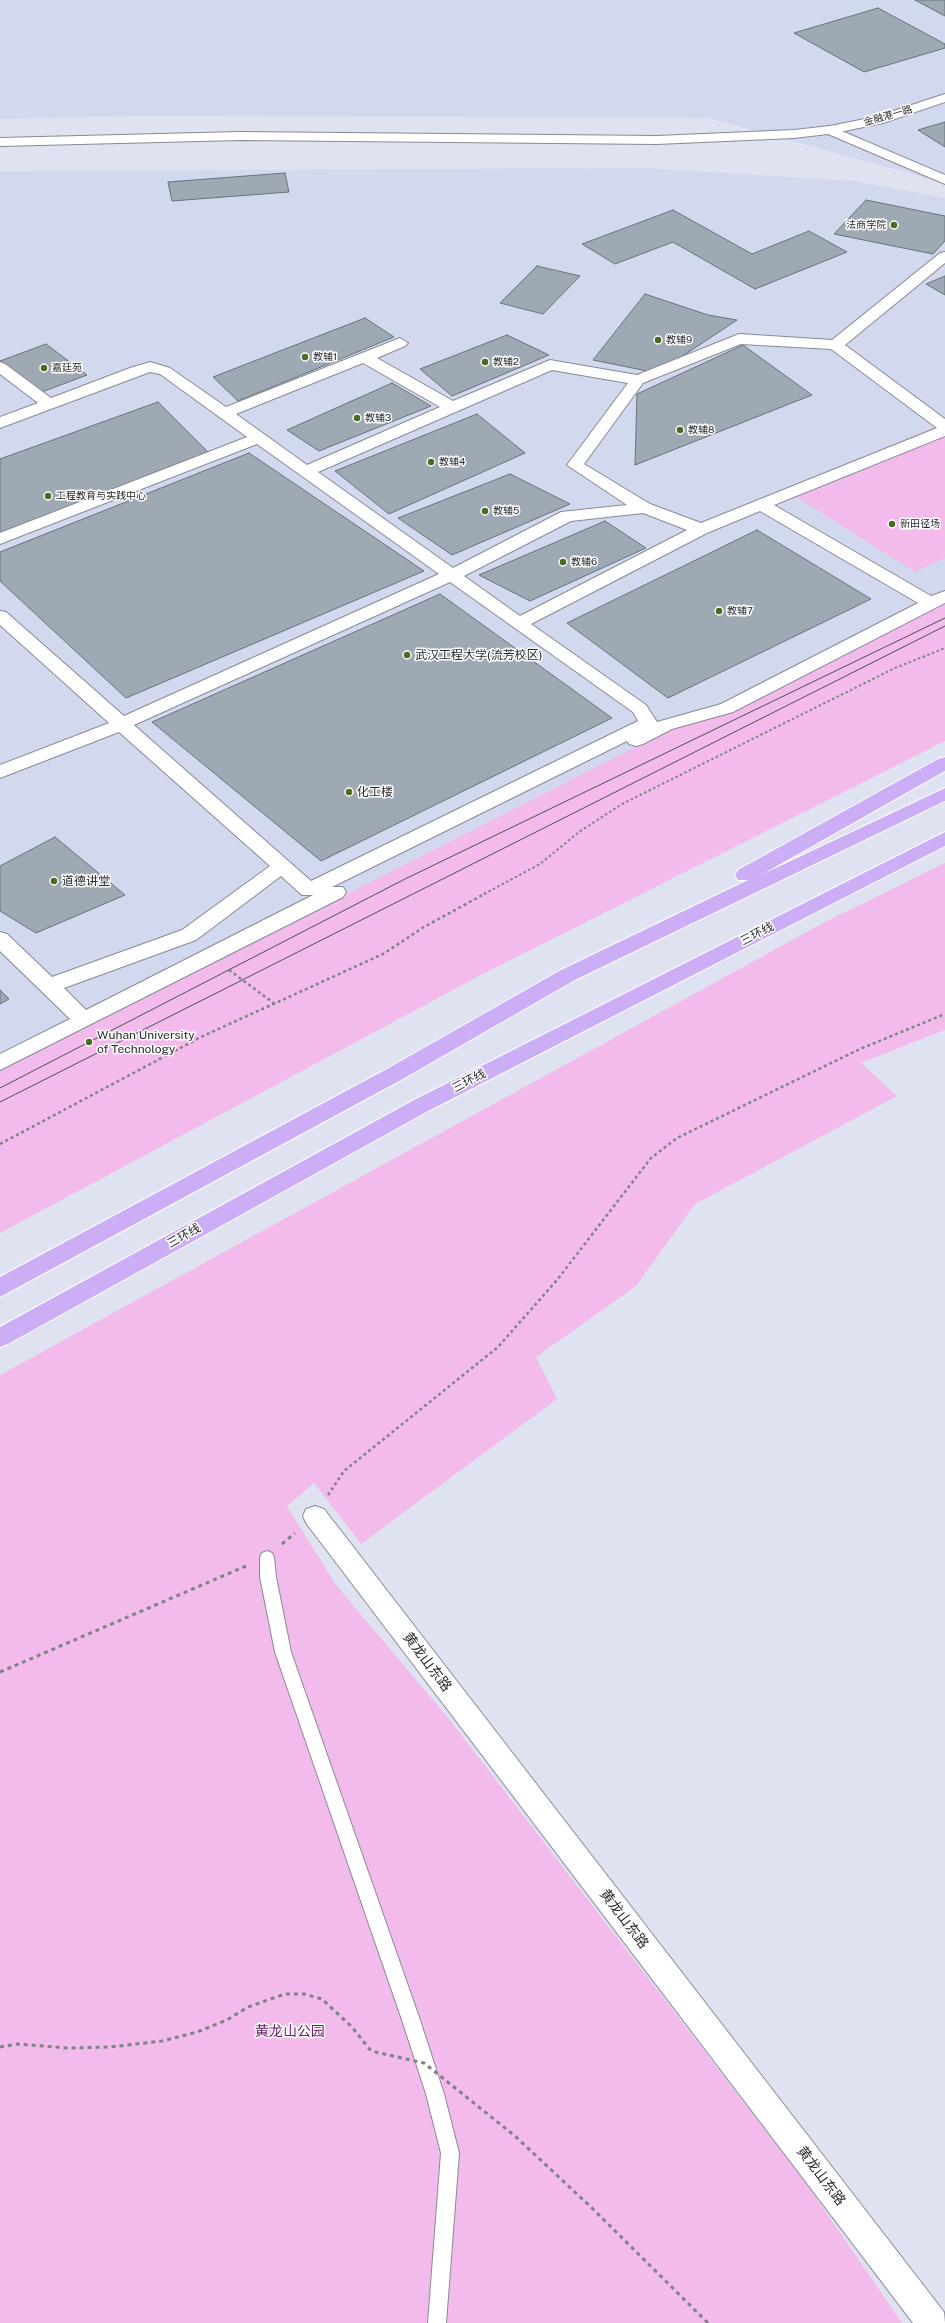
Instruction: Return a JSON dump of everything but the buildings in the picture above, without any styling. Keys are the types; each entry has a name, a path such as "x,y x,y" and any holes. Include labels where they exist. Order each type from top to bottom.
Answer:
{"highway":[{"path":"0,1288 393,1075 945,763"},
{"path":"568,975 945,794"},
{"name":"三环线","path":"0,1338 422,1105 945,838"}],"street":[{"name":"金融港一路","path":"0,142 240,136 657,140 794,134 830,130 878,120 945,98"},
{"path":"830,130 945,180"},
{"path":"835,345 945,256"},
{"path":"520,623 701,529 943,427 835,345 739,339 638,380 575,466 644,508 701,529"},
{"path":"225,413 400,343"},
{"path":"364,357 453,408"},
{"path":"306,471 550,365 638,380"},
{"path":"0,367 49,404"},
{"path":"0,424 135,371 150,367 165,371 640,709 648,723 309,890 0,616"},
{"path":"0,538 259,438"},
{"path":"761,505 938,599"},
{"path":"0,772 122,724 452,575 567,516 644,508"},
{"path":"0,1063 666,724 727,708 938,599"},
{"path":"0,638 17,631"},
{"path":"49,986 189,935 282,866"},
{"path":"189,935 212,955"},
{"path":"0,940 84,1020"},
{"name":"黄龙山东路","path":"315,1516 933,2323"}],"lane":[{"path":"267,1557 268,1577 284,1652 424,2062 450,2153 438,2323"}],"path":[{"path":"0,1144 201,1038 383,954 424,927 540,864 579,832 622,804 895,668 945,648"},
{"path":"212,955 240,980 276,1004"},
{"path":"0,1672 267,1557 315,1516 344,1471 498,1347 557,1280 651,1158 677,1138 860,1049 945,1014"},
{"path":"0,2047 18,2044 68,2048 110,2047 162,2041 215,2025 248,2008 285,1994 304,1994 322,1999 352,2028 370,2051 424,2062 516,2136 593,2209 708,2323"}],"shaded area":[{"path":"0,0 945,0 945,183 708,118 145,116 0,119"},
{"name":"武汉工程大学(流芳校区)","path":"646,168 854,181 945,198 945,589 0,1071 0,171"}],"green space":[{"name":"新田径场","path":"945,423 945,558 915,572 784,489"},
{"path":"945,589 945,741 479,976 0,1233 0,1071"},
{"name":"黄龙山公园","path":"945,863 945,1030 861,1063 897,1096 695,1204 636,1286 536,1357 557,1399 361,1544 314,1483 287,1506 336,1585 449,1719 811,2190 902,2323 0,2323 0,1375 825,922"}],"tram line":[{"path":"0,1088 405,879 945,618"},
{"path":"0,1102 945,626"}],"place":[{"name":"法商学院","path":"894,225"},
{"name":"教辅9","path":"658,340"},
{"name":"教辅1","path":"305,357"},
{"name":"教辅2","path":"485,362"},
{"name":"嘉廷苑","path":"44,368"},
{"name":"教辅3","path":"357,418"},
{"name":"教辅8","path":"680,430"},
{"name":"教辅4","path":"431,462"},
{"name":"工程教育与实践中心","path":"48,496"},
{"name":"教辅5","path":"485,511"},
{"name":"新田径场","path":"892,524"},
{"name":"教辅6","path":"563,562"},
{"name":"教辅7","path":"719,611"},
{"name":"武汉工程大学(流芳校区)","path":"407,655"},
{"name":"化工楼","path":"349,792"},
{"name":"道德讲堂","path":"54,881"},
{"name":"Wuhan University of Technology","path":"89,1042"}]}
